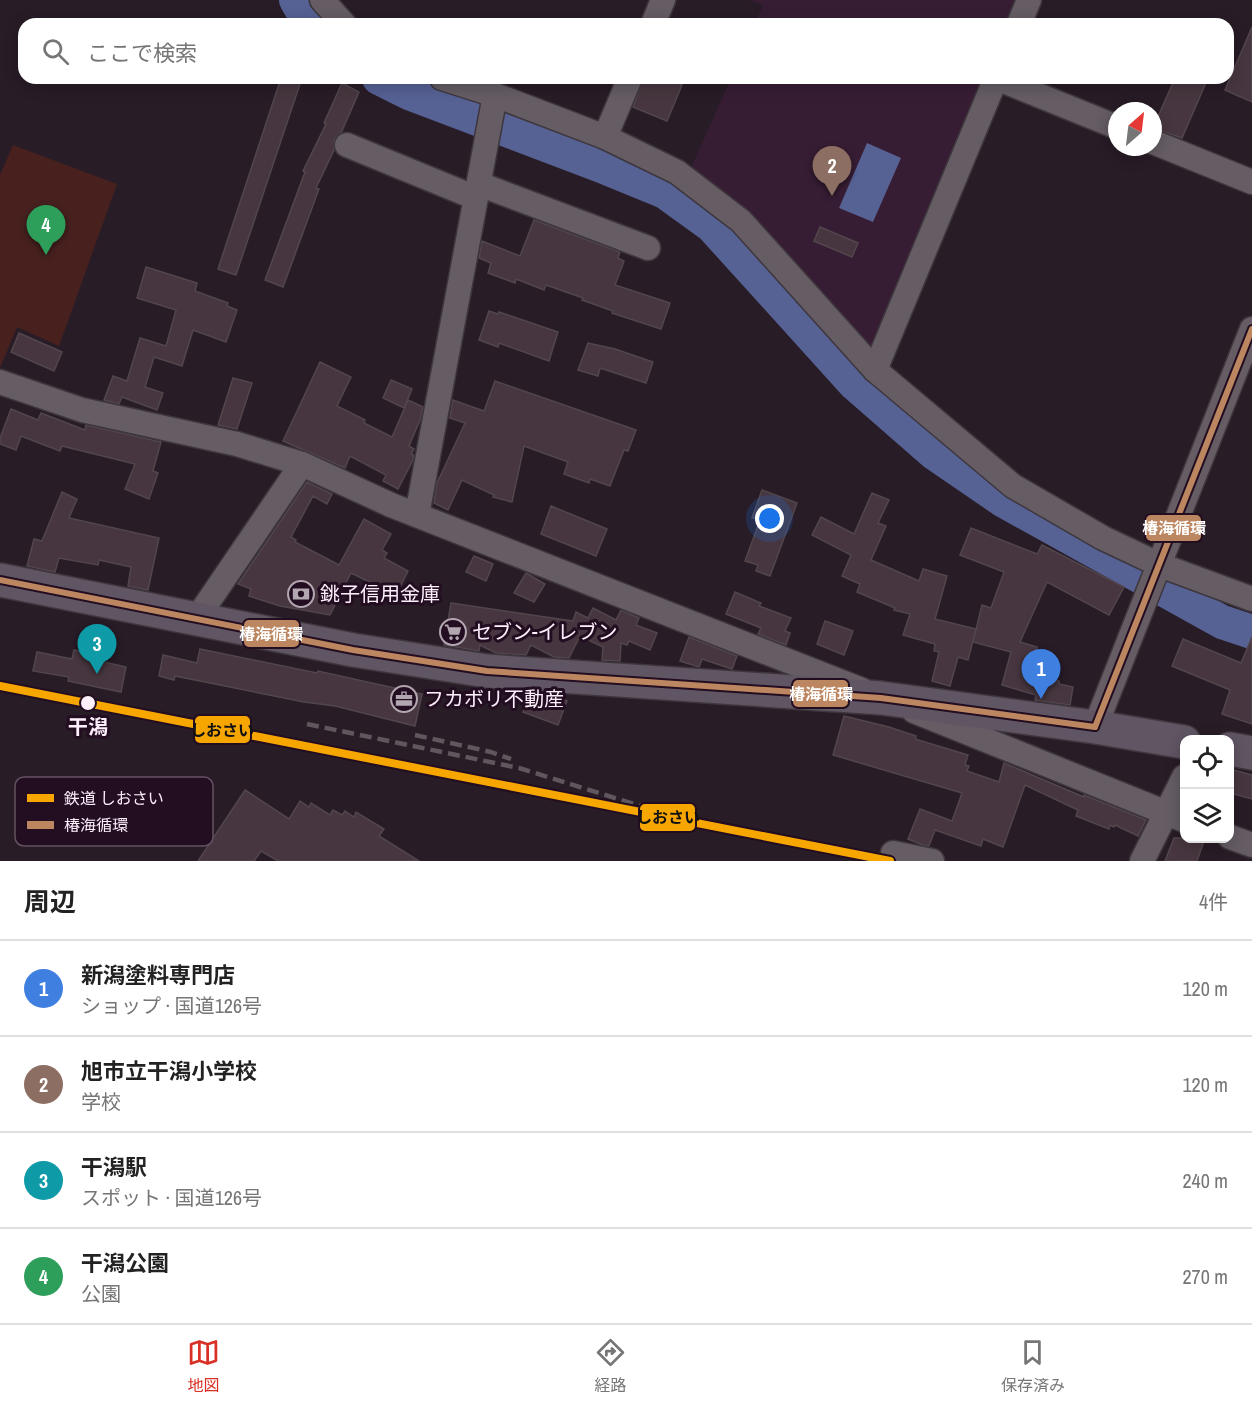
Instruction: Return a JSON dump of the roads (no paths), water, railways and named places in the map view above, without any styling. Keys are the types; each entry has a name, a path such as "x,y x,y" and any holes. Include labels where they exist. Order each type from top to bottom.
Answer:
{"highway":[{"path":"0,580 353,650 487,671 881,698 1095,727 1180,741"},
{"path":"1234,750 1252,753"}],"street":[{"path":"322,0 338,18"},
{"path":"656,18 663,0"},
{"path":"1022,18 1029,0"},
{"path":"455,84 494,102 605,137 677,172 741,221 875,370 1013,486 1102,538 1160,565 1252,599"},
{"path":"605,137 627,84"},
{"path":"875,370 994,84"},
{"path":"1011,84 1108,123"},
{"path":"417,515 494,102"},
{"path":"347,145 648,248"},
{"path":"1162,146 1252,182"},
{"path":"1095,727 1252,329"},
{"path":"0,382 82,410 237,444 302,464 417,515 1176,816"},
{"path":"196,618 302,464"},
{"path":"1142,861 1176,816 1182,789"},
{"path":"1234,838 1252,845"},
{"path":"893,853 932,861"}],"water":[{"path":"867,143 901,158 873,222 839,208"}],"waterway":[{"path":"296,0 306,18"},
{"path":"391,84 665,192 712,226 855,384 934,453 1004,501 1222,622 1252,632"}],"railway":[{"path":"307,724 519,768 698,824"},
{"path":"415,735 491,752 511,759"}],"rail line":[{"name":"しおさい","path":"0,686 890,861"}],"place":[{"name":"旭市立干潟小学校","path":"832,196"},
{"name":"干潟公園","path":"46,255"},
{"name":"銚子信用金庫","path":"301,594"},
{"name":"セブン-イレブン","path":"453,632"},
{"name":"干潟駅","path":"97,674"},
{"name":"フカボリ不動産","path":"404,699"},
{"name":"新潟塗料専門店","path":"1041,699"},
{"name":"干潟","path":"88,703"}]}
